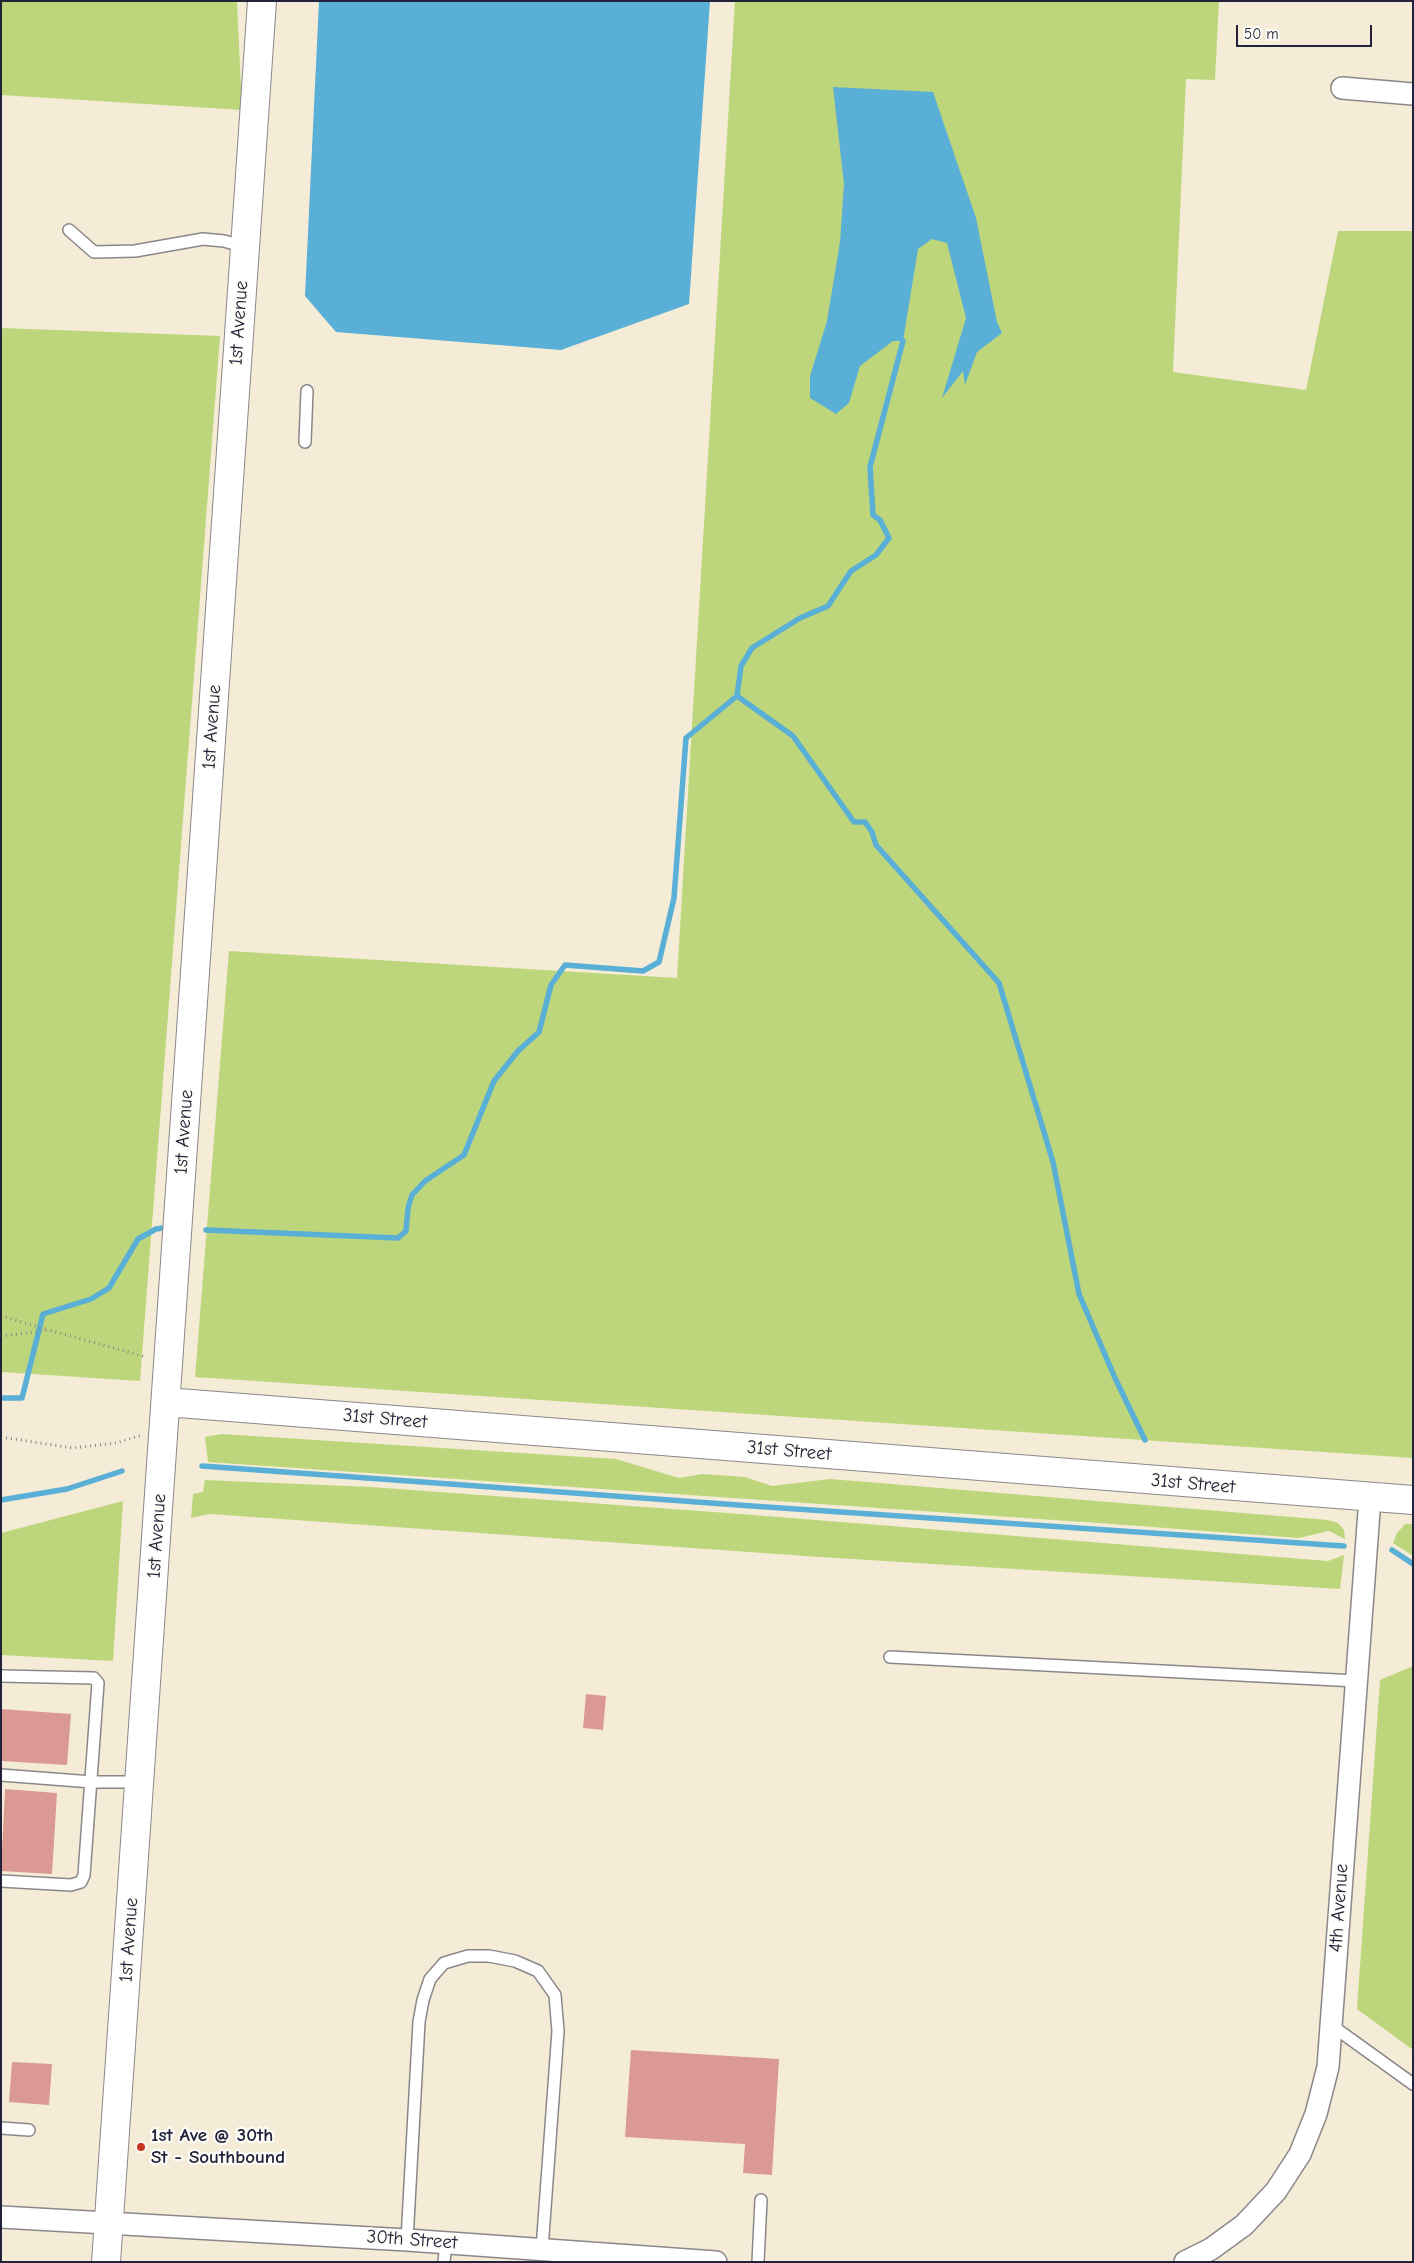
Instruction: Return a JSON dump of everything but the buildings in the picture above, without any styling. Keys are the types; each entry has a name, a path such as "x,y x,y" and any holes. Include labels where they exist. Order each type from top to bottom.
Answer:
{"main road":[{"name":"1st Avenue","path":"106,2262 262,1"},
{"name":"31st Street","path":"166,1402 1413,1500"}],"street":[{"path":"1342,88 1413,94"},
{"name":"4th Avenue","path":"1185,2262 1211,2249 1244,2225 1276,2191 1300,2154 1316,2114 1328,2067 1370,1498"},
{"name":"30th Street","path":"1,2217 408,2240 445,2252 545,2253 716,2262"}],"lane":[{"path":"69,230 94,252 135,251 203,239 224,241 245,247"},
{"path":"305,442 307,391"},
{"path":"890,1658 1356,1681"},
{"path":"1,1676 94,1678 98,1683 92,1782 84,1875 81,1882 71,1884 1,1881"},
{"path":"1,1775 92,1782 140,1782"},
{"path":"408,2240 419,2022 423,2000 430,1979 444,1963 468,1956 489,1956 515,1961 538,1971 555,1995 558,2031 545,2253"},
{"path":"1331,2025 1413,2084"},
{"path":"1,2128 29,2130"},
{"path":"758,2262 761,2200"}],"path":[{"path":"1,1316 168,1363"},
{"path":"1,1336 49,1330"},
{"path":"1,1437 74,1448 116,1443 164,1428"}],"green space":[{"path":"1,1 237,1 242,110 1,95"},
{"path":"735,1 1219,1 1215,80 1186,79 1173,372 1306,390 1338,231 1413,231 1413,1458 195,1377 229,951 677,978"},
{"path":"1,328 220,336 140,1381 1,1372"},
{"path":"221,1434 616,1459 679,1478 702,1474 745,1477 772,1486 830,1479 1328,1520 1338,1523 1344,1530 1345,1539 1329,1531 1299,1538 208,1462 205,1437"},
{"path":"205,1480 371,1487 741,1514 1328,1561 1344,1555 1340,1589 820,1557 210,1514 191,1518 193,1494 203,1492"},
{"path":"123,1501 113,1661 1,1655 1,1533"},
{"path":"1405,1524 1413,1524 1413,1556 1393,1543 1397,1533"},
{"path":"1413,1666 1413,2050 1357,2009 1380,1680"}],"water":[{"path":"319,1 710,1 689,304 561,350 336,332 305,296"},
{"path":"833,87 933,92 976,218 997,322 1002,333 977,352 965,385 963,371 942,398 966,318 947,243 932,239 918,249 903,341 893,341 860,366 849,403 836,414 810,398 810,376 827,321 840,242 844,184"}],"waterway":[{"path":"737,696 741,666 752,648 800,618 828,606 851,571 876,555 889,538 880,520 873,515 870,467 903,341"},
{"path":"206,1230 398,1238 406,1231 408,1208 412,1195 425,1181 464,1155 494,1081 518,1051 539,1032 551,985 565,965 643,971 659,962 674,898 686,738 737,696 793,736 854,822 865,822 872,832 876,845 999,983 1053,1162 1079,1294 1115,1378 1145,1440"},
{"path":"1,1398 22,1398 43,1314 91,1299 109,1288 138,1239 156,1229 163,1228"},
{"path":"202,1466 1344,1546"},
{"path":"1,1500 67,1489 122,1471"},
{"path":"1392,1550 1413,1564"}],"place":[{"name":"1st Ave @ 30th St - Southbound","path":"141,2147"}]}
